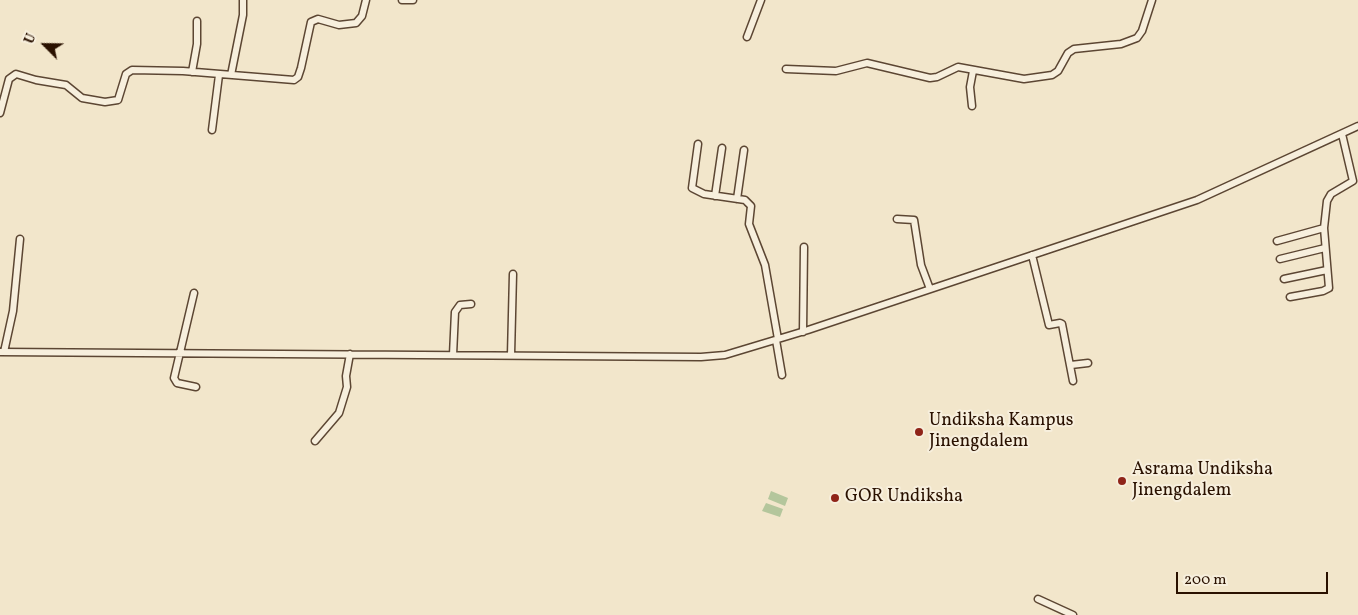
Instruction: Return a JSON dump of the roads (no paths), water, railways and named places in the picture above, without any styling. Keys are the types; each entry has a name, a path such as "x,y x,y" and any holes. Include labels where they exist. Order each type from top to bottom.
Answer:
{"street":[{"path":"231,75 243,15 243,0"},
{"path":"0,113 9,79 16,74 36,80 66,85 82,98 105,102 118,100 126,74 132,70 192,72 295,80 301,68 311,22 318,20 339,25 356,23 362,16 366,0"},
{"path":"402,0 413,0"},
{"path":"747,37 761,0"},
{"path":"786,69 836,71 870,64 930,78 937,77 956,67 1024,79 1052,75 1059,69 1068,53 1074,49 1122,44 1137,38 1142,31 1152,0"},
{"path":"192,72 197,44 197,21"},
{"path":"972,71 970,87 972,106"},
{"path":"212,130 218,75"},
{"path":"20,239 13,311 2,352 718,356 803,332 1197,200 1358,126"},
{"path":"1290,297 1328,290 1324,228 1328,197 1353,181 1342,134"},
{"path":"698,144 692,188 715,196 745,200 750,206 749,224 765,265 782,375"},
{"path":"715,196 722,148"},
{"path":"738,199 744,150"},
{"path":"897,219 911,219 914,221 920,265 930,289"},
{"path":"1278,241 1324,228"},
{"path":"803,332 804,248"},
{"path":"1280,259 1325,248"},
{"path":"1032,255 1049,325 1062,324 1073,381"},
{"path":"1284,279 1327,270"},
{"path":"511,355 513,274"},
{"path":"194,293 178,352 174,380 196,387"},
{"path":"453,355 455,312 460,305 472,304"},
{"path":"314,441 339,413 347,387 346,376 350,354"},
{"path":"1071,365 1088,363"},
{"path":"1038,599 1072,615"}],"place":[{"name":"Undiksha Kampus Jinengdalem","path":"919,432"},
{"name":"Asrama Undiksha Jinengdalem","path":"1122,481"},
{"name":"GOR Undiksha","path":"835,498"}]}
